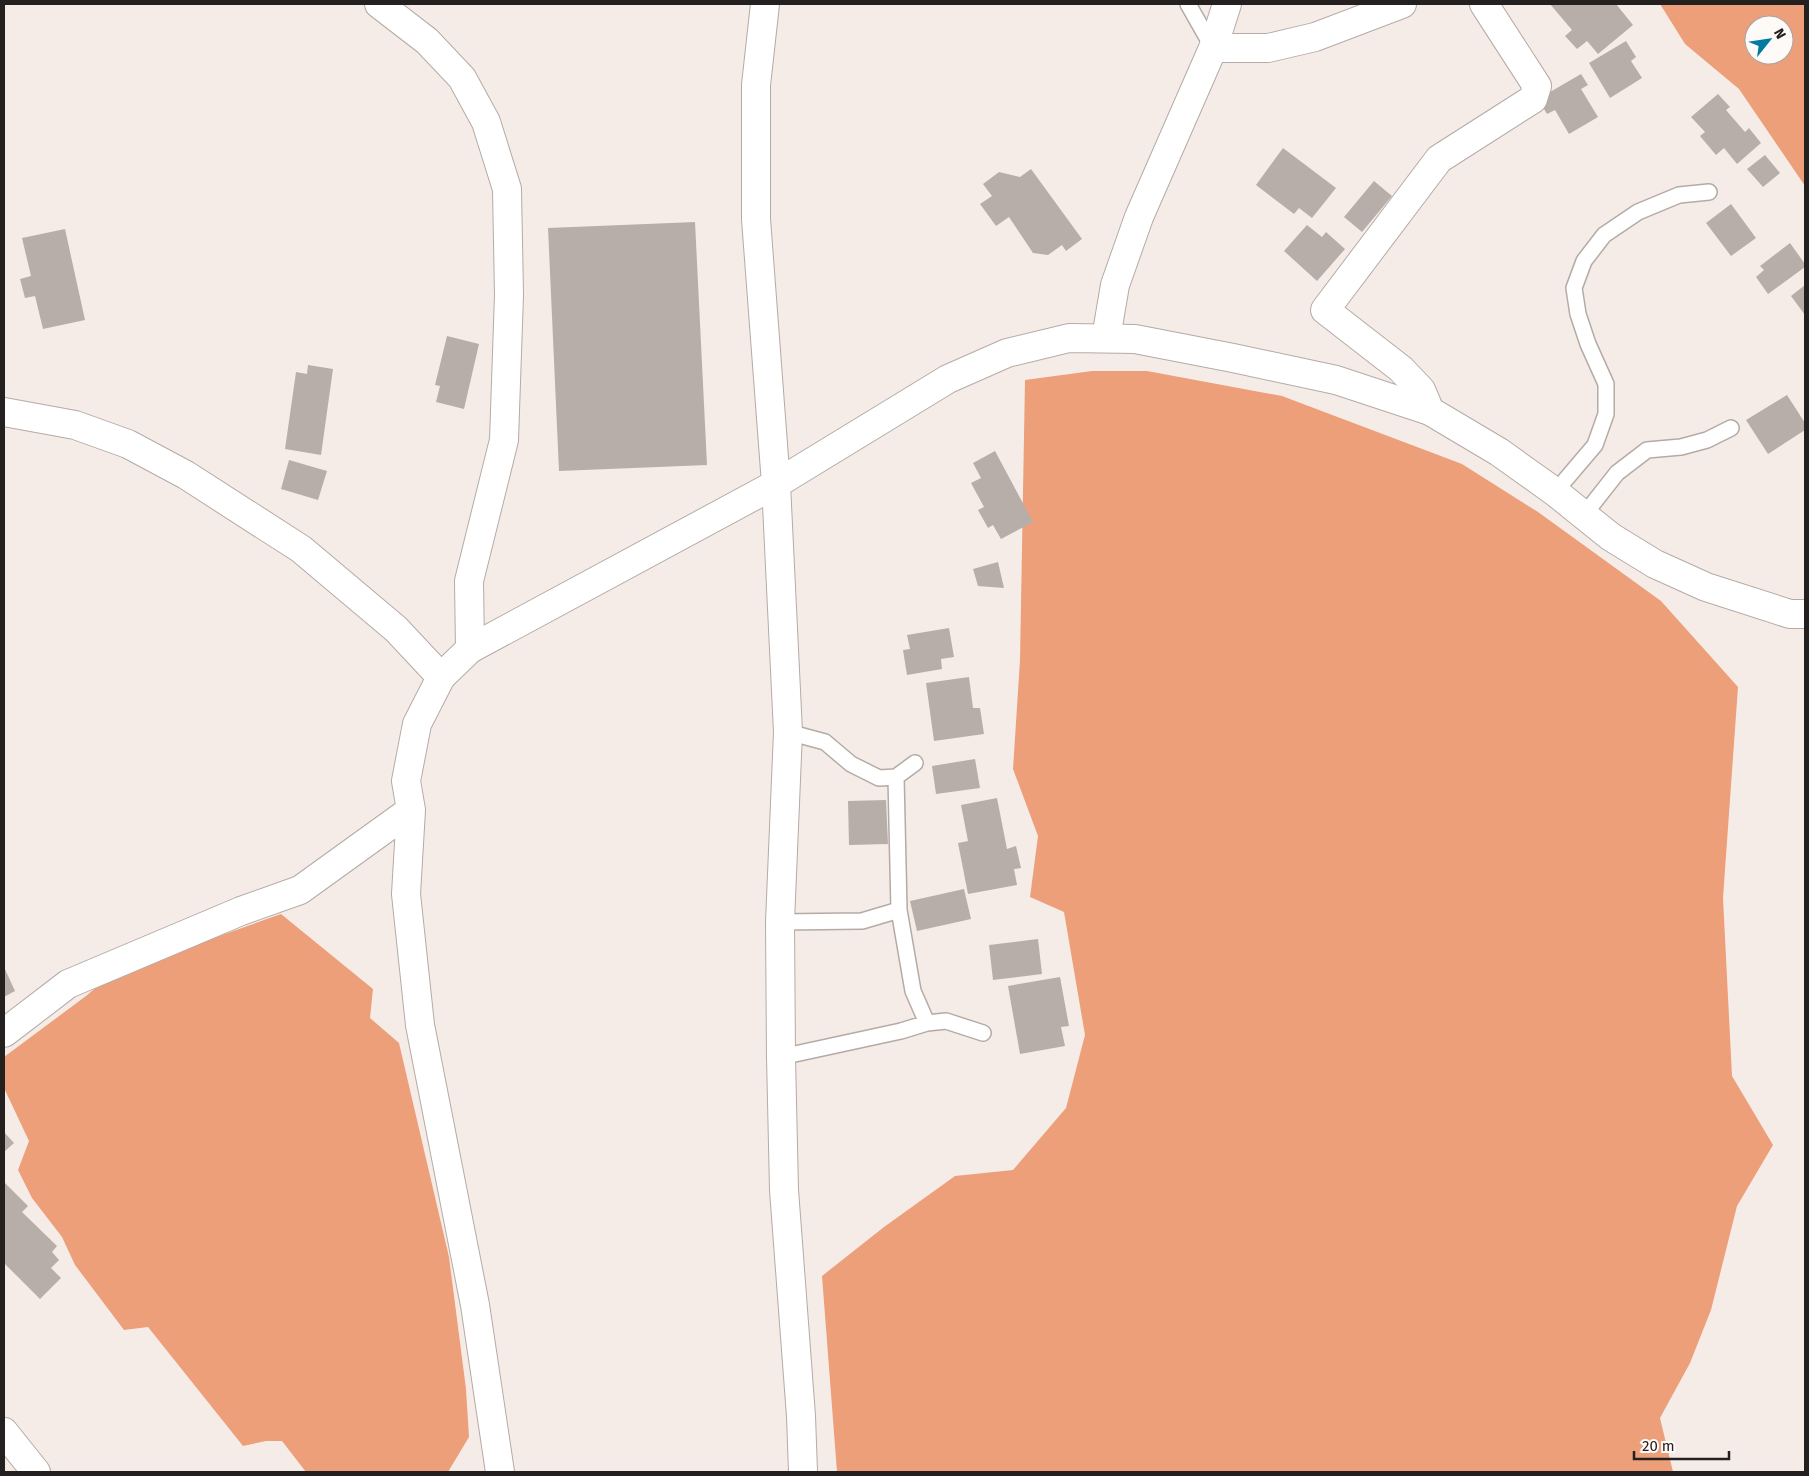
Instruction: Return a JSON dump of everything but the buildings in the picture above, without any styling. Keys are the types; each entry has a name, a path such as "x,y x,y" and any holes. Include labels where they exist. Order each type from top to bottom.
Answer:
{"street":[{"path":"379,4 427,42 462,78 486,122 507,189 509,295 504,440 469,581 470,649"},
{"path":"765,4 756,85 756,219 776,484 788,732 780,922 781,1057 784,1190 801,1416 803,1472"},
{"path":"1106,338 1115,285 1139,217 1213,48 1228,4"},
{"path":"1213,48 1268,48 1306,40 1402,4"},
{"path":"1430,411 1421,390 1401,369 1325,310 1439,159 1533,99 1537,86 1484,4"},
{"path":"500,1472 475,1306 420,1025 406,894 411,810 406,781 417,724 441,676 470,649 776,484 948,379 1006,353 1069,338 1135,339 1336,380 1430,411 1499,452 1555,492 1611,537 1655,564 1706,588 1790,614 1805,614"},
{"path":"4,412 75,425 128,444 186,475 301,549 396,629 441,676"},
{"path":"4,1033 68,984 241,911 300,890 411,810"},
{"path":"4,1432 36,1472"}],"lane":[{"path":"1188,4 1213,48"},
{"path":"1555,492 1595,445 1606,414 1606,384 1588,344 1578,314 1574,288 1584,261 1604,235 1638,212 1679,195 1709,192"},
{"path":"1584,515 1617,473 1647,450 1681,447 1707,440 1731,428"},
{"path":"788,732 825,742 850,764 879,778 896,778 916,763"},
{"path":"896,778 899,910 913,991 927,1023"},
{"path":"780,922 862,921 899,910"},
{"path":"781,1057 901,1031 927,1023 946,1021 983,1033"}],"shaded area":[{"path":"1660,4 1805,4 1805,186 1739,89 1685,44"},
{"path":"1092,371 1147,371 1282,396 1462,464 1538,512 1661,601 1738,687 1723,898 1732,1076 1773,1145 1737,1206 1711,1310 1690,1363 1660,1418 1673,1472 837,1472 822,1276 884,1227 955,1176 1013,1170 1066,1108 1085,1035 1064,912 1030,897 1038,836 1013,769 1020,660 1025,380"},
{"path":"281,914 373,989 370,1018 399,1043 449,1257 466,1389 469,1437 448,1472 306,1472 282,1441 266,1441 243,1446 148,1327 124,1330 75,1265 62,1237 32,1198 18,1170 29,1141 4,1088 4,1057 86,996 112,974"}]}
